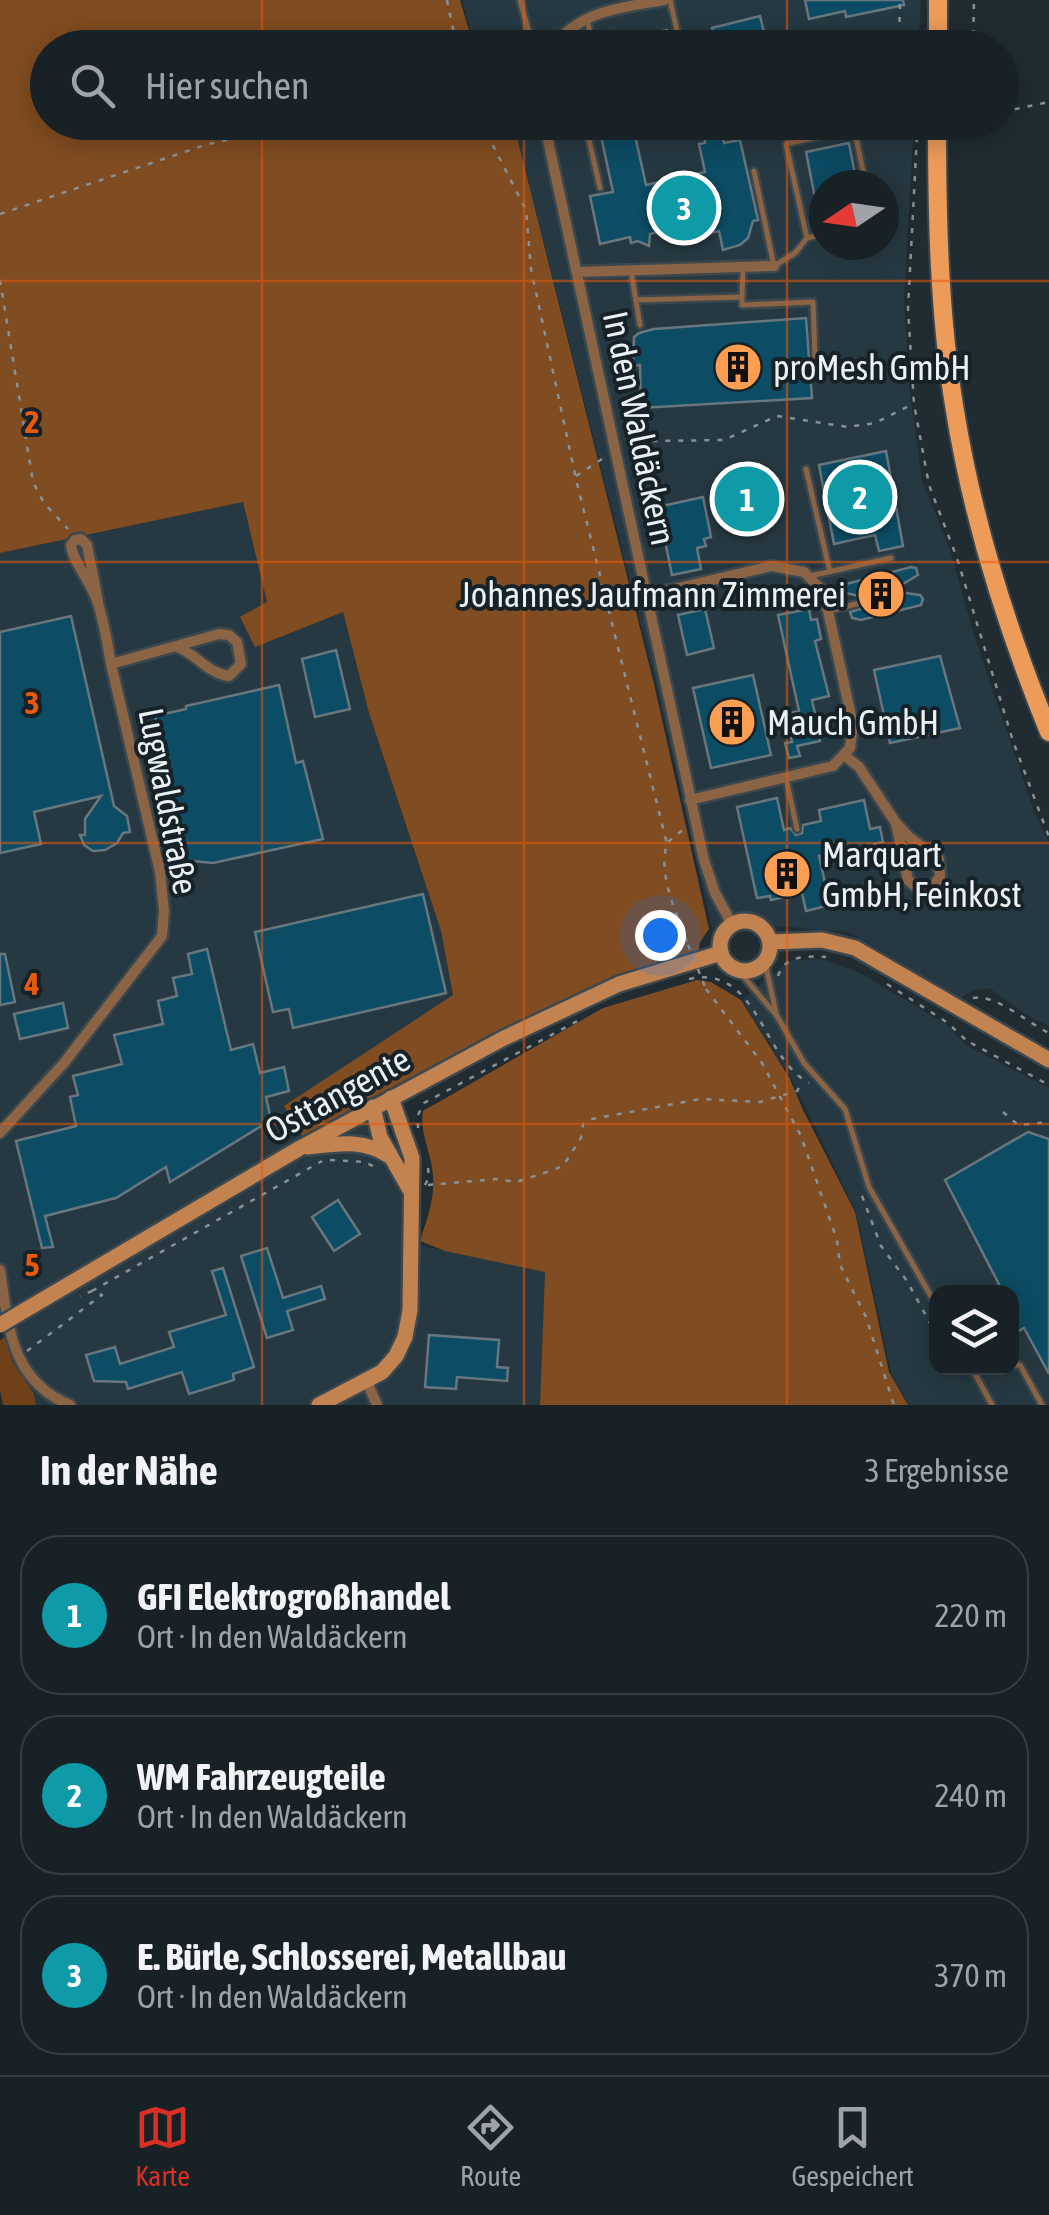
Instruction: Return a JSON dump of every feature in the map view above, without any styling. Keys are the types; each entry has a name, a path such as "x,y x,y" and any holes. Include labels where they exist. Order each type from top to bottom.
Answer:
{"main road":[{"path":"938,0 938,30"},
{"path":"937,140 940,284 958,430 998,594 1049,732"},
{"path":"740,921 757,924 770,942 765,962 754,970 731,968 720,954 720,941 732,924 740,921"},
{"path":"770,942 822,940 854,948 1049,1060"},
{"name":"Osttangente","path":"0,1326 300,1148 582,999 720,954"},
{"path":"319,1405 366,1382 396,1356 405,1336 418,1187 391,1098"},
{"path":"373,1108 380,1137 391,1157 418,1187"},
{"path":"300,1148 360,1143 391,1157"}],"street":[{"path":"567,30 587,17 667,0"},
{"name":"In den Waldäckern","path":"548,140 696,826 709,877 732,924"},
{"name":"In den Waldäckern","path":"578,272 774,266"},
{"name":"Lugwaldstraße","path":"0,1132 64,1063 162,936 160,872 98,601 86,572 71,553 71,546 81,540"},
{"name":"In den Waldäckern","path":"648,595 772,566 796,569 810,576"},
{"path":"690,800 832,766 850,748 852,725 828,611 822,590 810,576"},
{"name":"Lugwaldstraße","path":"112,664 175,646 219,634 229,634 237,642 241,664 229,676 218,675 196,656 175,646"},
{"path":"845,756 859,767 909,837 938,858 940,877 934,884 925,888 908,880 896,822"},
{"path":"0,1270 18,1358 40,1389 70,1405"},
{"path":"366,1382 376,1405"}],"lane":[{"path":"520,0 528,30"},
{"path":"667,0 676,30"},
{"path":"587,17 590,30"},
{"path":"589,140 600,188"},
{"path":"754,171 774,266 795,253 807,238 786,144 800,140"},
{"path":"856,140 863,170"},
{"path":"744,266 742,306 813,302 814,358"},
{"path":"631,271 640,325"},
{"path":"636,300 742,297"},
{"path":"806,469 830,572"},
{"path":"810,576 892,558"},
{"path":"828,611 860,603"},
{"path":"786,778 797,829"},
{"path":"765,962 777,1016"},
{"path":"738,970 777,1016 804,1062 845,1109 869,1187 929,1291"},
{"path":"1019,1365 1042,1405"},
{"path":"976,1375 992,1405"}],"path":[{"path":"447,0 453,30"},
{"path":"899,30 900,0"},
{"path":"973,30 974,0"},
{"path":"1019,108 1049,102"},
{"path":"0,214 227,140"},
{"path":"490,140 526,210 531,269 576,476 667,844 664,863 688,945 706,989 745,1037 780,1097 812,1168 837,1240 840,1265 866,1317 894,1405"},
{"path":"917,140 908,309 914,404 936,505 957,558 1013,741 1049,837"},
{"path":"0,280 33,482 50,511 81,540"},
{"path":"576,476 617,450 653,441 724,440 776,416 848,427 874,422 914,404"},
{"path":"667,844 679,830 696,826"},
{"path":"771,988 781,967 794,958 836,958"},
{"path":"78,1296 324,1160 365,1162 418,1187 496,1178 516,1182 563,1166 581,1138 583,1124 592,1119 701,1098 760,1102 796,1091 803,1081 735,988 708,975 681,980"},
{"path":"882,982 948,1023 968,1042"},
{"path":"746,999 758,994"},
{"path":"418,1130 418,1114 424,1103 591,1014"},
{"path":"1002,1112 1018,1125 1049,1122"},
{"path":"418,1187 429,1172 424,1150"},
{"path":"18,1358 102,1295 92,1291"}],"shaded area":[{"path":"0,0 460,0 469,30 30,30 30,140 518,140 654,684 709,929 700,942 698,955 585,989 357,1105 304,1139 284,1106 453,995 441,931 369,713 343,612 255,647 240,617 267,602 243,502 0,553"},
{"path":"462,0 921,0 919,30 470,30"},
{"path":"518,140 913,140 904,298 909,387 922,480 950,550 974,635 1034,811 1049,843 1049,1026 989,988 960,998 849,932 766,925 747,916 730,918 712,928 656,684"},
{"path":"243,502 267,602 343,612 369,713 441,931 453,995 397,1055 403,1089 366,1108 407,1199 409,1243 545,1272 540,1405 36,1405 34,1394 12,1361 0,1314 0,553"},
{"path":"820,959 858,972 946,1024 964,1044 1049,1088 1049,1405 909,1405 891,1372 856,1212 791,1078 742,1000 786,964"},
{"path":"697,980 711,982 741,1000 790,1079 855,1212 889,1372 908,1405 540,1405 545,1272 445,1251 420,1241 433,1184 423,1111 603,1008"},
{"path":"5,1337 12,1361 34,1394 36,1405 3,1405 0,1340"}],"building":[{"path":"805,0 903,0 904,5 846,17 845,11 809,19"},
{"path":"760,16 764,30 712,30"},
{"path":"602,140 636,140 646,185 705,172 699,144 705,140 740,140 758,220 753,221 748,238 740,245 723,250 719,231 671,242 668,229 650,234 649,246 638,241 631,243 630,237 600,244 590,196 613,192"},
{"path":"849,143 854,170 810,170 806,152"},
{"name":"proMesh GmbH","path":"806,318 812,398 641,408 640,365 633,366 634,337 639,333"},
{"path":"886,451 903,546 879,551 875,535 834,544 819,465"},
{"path":"759,464 771,525 736,533 724,472"},
{"path":"703,497 711,537 704,539 706,546 697,548 701,569 672,575 658,507"},
{"name":"Johannes Jaufmann Zimmerei","path":"916,568 918,575 891,591 920,595 921,605 861,620 852,618 850,612 864,608 866,602 863,597 846,593 846,584"},
{"path":"705,609 714,648 687,655 678,615"},
{"path":"809,609 811,620 817,619 821,639 815,641 829,696 812,700 824,734 819,735 820,741 797,746 800,756 789,758 785,743 792,742 786,714 799,711 778,615"},
{"path":"71,616 114,806 127,816 130,832 123,833 117,843 105,850 93,851 84,845 80,835 85,835 85,819 101,796 34,812 41,844 0,853 0,632"},
{"path":"336,650 350,709 315,717 302,659"},
{"path":"940,656 960,728 890,743 874,670"},
{"name":"Mauch GmbH","path":"753,675 771,755 711,768 693,688"},
{"path":"279,685 296,763 303,761 323,839 213,863 183,860 155,716"},
{"name":"Marquart GmbH, Feinkost","path":"777,798 784,830 790,828 796,835 802,833 803,825 821,821 819,810 864,800 870,829 880,827 883,842 819,856 830,905 806,911 802,893 771,900 770,896 757,898 737,807"},
{"path":"423,894 446,993 293,1028 289,1009 273,1012 255,932"},
{"path":"207,949 231,1050 253,1044 260,1073 284,1067 289,1091 266,1097 271,1120 170,1182 166,1167 116,1198 45,1216 53,1247 42,1248 16,1141 76,1126 70,1097 78,1095 73,1076 122,1064 114,1035 163,1024 158,1001 177,996 173,978 192,974 188,954"},
{"path":"0,954 5,954 15,1002 0,1005"},
{"path":"63,1003 68,1028 20,1039 14,1014"},
{"path":"1028,1132 1049,1139 1049,1374 1024,1328 1019,1331 1019,1285 999,1285 945,1180"},
{"path":"338,1200 360,1234 334,1251 312,1217"},
{"path":"267,1248 283,1298 321,1286 325,1299 287,1311 293,1330 267,1338 241,1256"},
{"path":"223,1268 254,1367 233,1374 234,1380 189,1394 182,1372 128,1389 126,1382 94,1381 86,1355 115,1347 120,1364 174,1347 169,1332 226,1315 212,1271"},
{"path":"429,1335 499,1340 497,1367 508,1368 507,1381 457,1377 456,1389 425,1387"}],"place":[{"name":"E. Bürle, Schlosserei, Metallbau","path":"684,208"},
{"name":"proMesh GmbH","path":"738,367"},
{"name":"WM Fahrzeugteile","path":"860,497"},
{"name":"GFI Elektrogroßhandel","path":"747,499"},
{"name":"Johannes Jaufmann Zimmerei","path":"881,594"},
{"name":"Mauch GmbH","path":"732,722"},
{"name":"Marquart GmbH, Feinkost","path":"787,874"}]}
